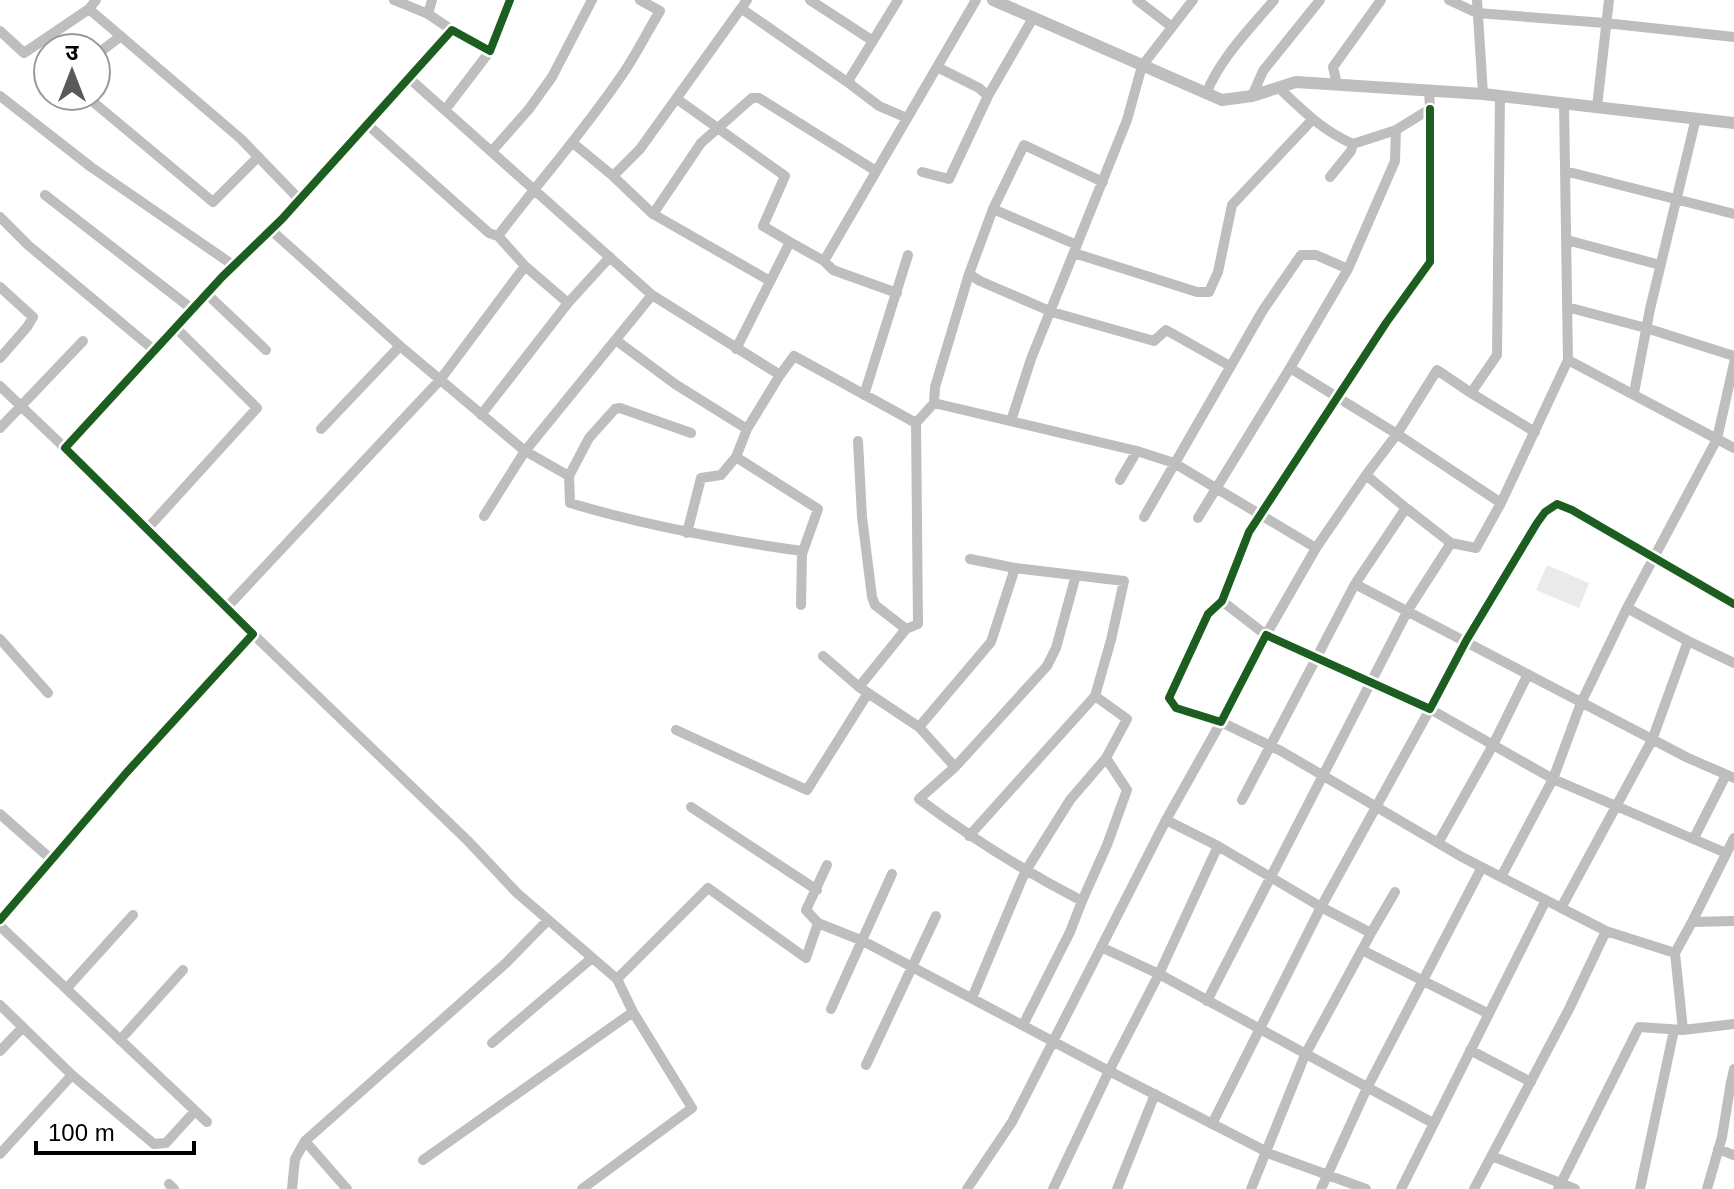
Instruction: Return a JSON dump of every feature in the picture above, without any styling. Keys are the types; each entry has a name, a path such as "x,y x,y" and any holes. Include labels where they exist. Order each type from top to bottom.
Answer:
{"street":[{"path":"394,0 428,14 490,51"},
{"path":"428,14 432,0"},
{"path":"445,110 490,51 510,0"},
{"path":"492,151 552,77 592,0"},
{"path":"498,236 573,143 623,73 660,11 640,0"},
{"path":"810,0 873,41"},
{"path":"850,84 850,78 898,0"},
{"path":"824,261 976,0"},
{"path":"993,0 1222,100 1252,96 1296,82 1483,94 1734,123"},
{"path":"1137,0 1172,27"},
{"path":"1011,421 1031,359 1127,120 1142,66 1193,0"},
{"path":"1206,94 1228,56 1274,0"},
{"path":"1252,96 1263,71 1320,0"},
{"path":"1337,84 1333,67 1381,0"},
{"path":"1449,0 1477,13 1734,37"},
{"path":"1477,0 1483,94"},
{"path":"1597,107 1609,0"},
{"path":"0,31 24,53 93,4 121,36 258,157 300,200"},
{"path":"613,176 640,149 744,4 879,106 907,118"},
{"path":"922,172 949,179 988,96 1033,18"},
{"path":"65,448 206,293 300,200 452,30"},
{"path":"112,43 121,36"},
{"path":"937,67 979,88 988,96"},
{"path":"410,79 652,295 780,375"},
{"path":"1279,88 1312,120 1353,144 1396,130 1430,109"},
{"path":"1429,90 1430,262 1386,323 1249,532 1222,601 1208,614 1169,698 1176,708 1221,722 1270,746 1438,843 1606,931 1675,953"},
{"path":"1471,393 1497,355 1500,96"},
{"path":"0,97 91,167 233,265"},
{"path":"653,214 701,143 752,98 759,98 876,171"},
{"path":"677,99 785,176 763,226 824,261 833,270 897,293"},
{"path":"1366,475 1451,543 1476,548 1501,503 1568,360 1564,103"},
{"path":"105,112 213,202 258,157"},
{"path":"1634,393 1660,265 1696,118"},
{"path":"993,209 1076,249 1197,292 1209,292 1218,272 1232,205 1312,120"},
{"path":"368,125 489,233 498,236 525,266 568,303"},
{"path":"1198,518 1348,269 1395,161 1396,130"},
{"path":"573,143 653,214 770,281"},
{"path":"1330,177 1353,144"},
{"path":"676,730 807,790 864,690 906,629 918,624 916,423 934,403 935,387 969,274 993,209 1024,145 1103,182"},
{"path":"1565,171 1734,214"},
{"path":"45,195 192,309"},
{"path":"0,217 28,245 154,350"},
{"path":"271,230 481,415 525,451 569,476"},
{"path":"1567,240 1660,265"},
{"path":"736,349 790,242"},
{"path":"864,395 908,255"},
{"path":"1144,517 1263,310 1301,255 1316,255 1348,269"},
{"path":"481,415 568,303 610,257"},
{"path":"227,607 440,380 525,266"},
{"path":"969,274 1050,310 1154,341 1166,330 1230,366"},
{"path":"0,287 33,317 0,358"},
{"path":"206,293 266,350"},
{"path":"484,516 525,451 652,295"},
{"path":"1567,307 1734,356"},
{"path":"147,529 257,408 175,327"},
{"path":"0,428 83,341"},
{"path":"617,341 675,384 747,429"},
{"path":"321,429 400,346"},
{"path":"687,533 701,478 721,475 736,457 747,429 794,356 916,423"},
{"path":"1568,360 1734,448"},
{"path":"1501,877 1553,779 1581,703 1627,608 1717,439 1734,363"},
{"path":"1290,368 1501,503"},
{"path":"967,1189 1012,1122 1166,820 1266,635 1316,548 1397,434 1437,370 1535,432"},
{"path":"0,386 468,841 517,893 617,979 633,1012 692,1108 596,1185 582,1189"},
{"path":"934,403 1137,451 1174,463 1316,548"},
{"path":"691,433 620,408 615,409 589,438 569,476 570,503 633,522 802,551"},
{"path":"858,441 862,517 872,597 875,605 906,629"},
{"path":"1120,480 1137,451"},
{"path":"736,457 818,509 802,551 801,605"},
{"path":"1212,1124 1321,907 1466,641 1545,512 1557,504 1572,510 1734,604"},
{"path":"1242,800 1355,584 1406,508"},
{"path":"1207,1001 1408,610 1451,543"},
{"path":"969,836 1095,696 1124,581 1015,568 970,559"},
{"path":"919,727 991,642 1015,568"},
{"path":"1076,575 1056,648 1047,666 955,767 919,799 1025,872 1082,901"},
{"path":"1355,584 1652,740 1730,777 1694,838"},
{"path":"1222,601 1266,635 1430,709 1553,779 1726,853"},
{"path":"1627,608 1734,663"},
{"path":"207,1122 0,923 127,772 253,634"},
{"path":"0,639 48,693"},
{"path":"1561,908 1652,740 1688,641"},
{"path":"823,656 864,690 919,727 955,767"},
{"path":"1438,843 1493,745 1528,674"},
{"path":"972,998 1025,872 1070,800 1106,758 1127,719 1095,696"},
{"path":"1023,1025 1070,932 1127,790 1106,758"},
{"path":"691,807 817,890"},
{"path":"0,814 52,860"},
{"path":"1166,820 1371,933"},
{"path":"1640,1189 1678,1030 1675,953 1734,839"},
{"path":"1053,1189 1218,846"},
{"path":"827,865 806,910 818,923 863,941 1266,1152 1366,1189"},
{"path":"1321,1189 1367,1088 1482,867"},
{"path":"831,1009 892,874"},
{"path":"617,979 708,888 806,958 818,923"},
{"path":"1251,1189 1305,1055 1395,892"},
{"path":"1401,1189 1546,900"},
{"path":"67,988 133,915"},
{"path":"866,1065 936,916"},
{"path":"292,1189 295,1159 305,1141 495,973 548,920"},
{"path":"1692,922 1734,921"},
{"path":"1474,1189 1606,931"},
{"path":"1101,947 1159,974 1433,1123"},
{"path":"1362,950 1489,1014"},
{"path":"492,1043 592,958"},
{"path":"120,1040 183,970"},
{"path":"0,1005 72,1075 154,1144 166,1143 195,1111"},
{"path":"423,1160 633,1012"},
{"path":"1559,1186 1639,1027 1678,1030 1734,1024"},
{"path":"0,1051 23,1027"},
{"path":"1470,1050 1531,1082"},
{"path":"1707,1189 1734,1069"},
{"path":"0,1154 72,1075"},
{"path":"1117,1189 1155,1094"},
{"path":"305,1141 347,1189"},
{"path":"1718,1149 1734,1155"},
{"path":"1492,1156 1559,1186 1575,1189"}],"shaded area":[{"path":"1547,565 1589,583 1579,608 1536,590"}],"cycle path":[{"path":"0,920 127,772 253,634 65,448 222,277 282,219 452,30 490,51 510,0"},
{"path":"1430,109 1430,262 1386,323 1249,532 1222,601 1208,614 1169,698 1176,708 1221,722 1266,635 1430,709 1466,641 1537,523 1545,512 1557,504 1734,604"}]}
